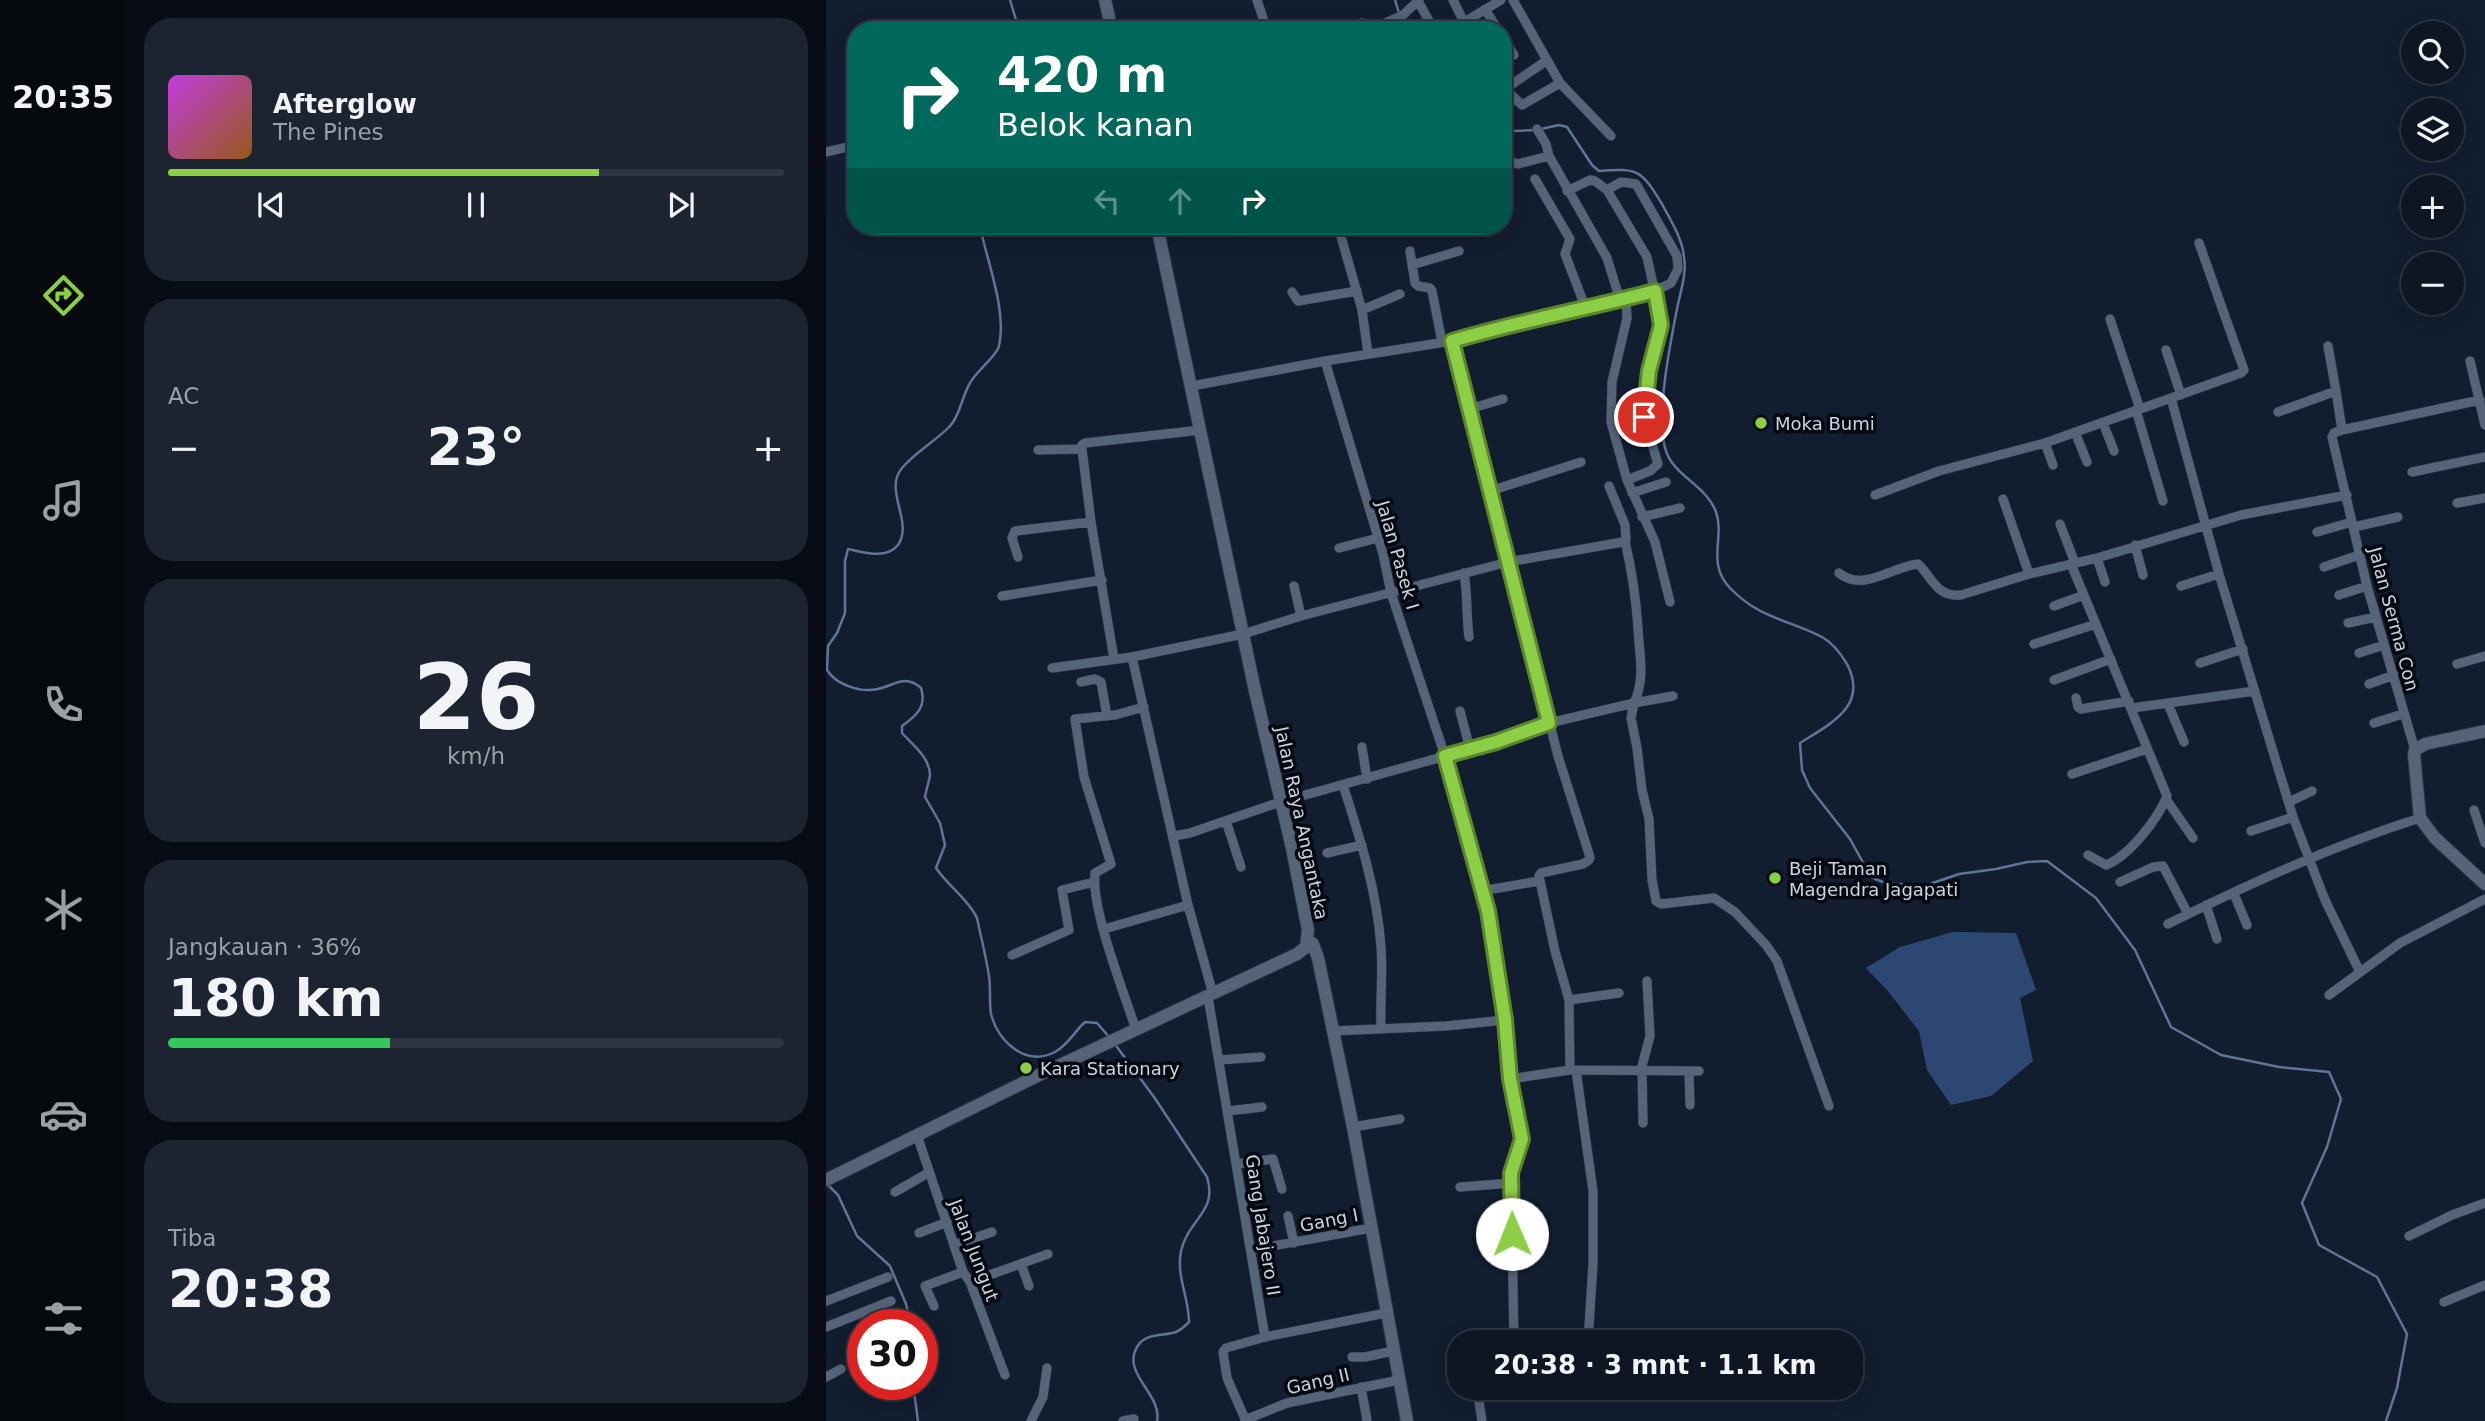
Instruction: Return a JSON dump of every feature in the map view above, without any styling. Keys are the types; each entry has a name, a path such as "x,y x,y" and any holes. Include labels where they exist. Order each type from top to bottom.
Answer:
{"main road":[{"path":"1105,0 1110,21"},
{"name":"Jalan Raya Angantaka","path":"830,1178 1123,1035 1134,1024 1210,995 1297,954 1306,947 1308,930 1297,871 1243,634 1161,235"},
{"path":"2484,881 2435,838 2420,818 2415,750 2425,744 2485,731"},
{"path":"1307,940 1312,944 1318,958 1337,1030 1406,1421"}],"street":[{"path":"1257,0 1264,21"},
{"path":"1389,21 1403,15 1419,0 1430,21"},
{"path":"1453,0 1464,21"},
{"path":"1472,21 1501,0"},
{"path":"1513,0 1560,83 1611,136"},
{"path":"1485,9 1492,21"},
{"path":"1512,83 1546,61"},
{"path":"1512,96 1522,106 1560,83"},
{"path":"1537,129 1567,191 1607,258 1616,301 1627,318 1612,382 1611,422 1627,480 1655,542 1670,602"},
{"path":"826,152 847,147"},
{"path":"1512,162 1518,164 1549,156"},
{"path":"1535,179 1570,239 1565,254 1586,309"},
{"path":"1567,191 1590,180 1607,190 1647,257 1655,291 1661,325 1649,371 1644,417 1658,464 1650,471 1627,480"},
{"path":"1192,386 1447,342 1510,324 1586,309 1655,291 1673,280 1678,269 1677,256 1636,184 1620,182 1607,190"},
{"path":"1341,235 1362,310 1368,354"},
{"path":"1875,495 1939,471 2045,443 2241,373 2244,369 2199,243"},
{"path":"1410,251 1417,285 1431,289 1469,409 1549,723 1590,857 1583,864 1541,873 1539,881 1569,1000 1573,1070 1593,1191 1593,1264 1589,1330"},
{"path":"1412,265 1459,251"},
{"path":"1293,292 1297,300 1303,301 1357,291"},
{"path":"1362,310 1400,294"},
{"path":"2110,319 2163,500"},
{"path":"2328,346 2342,429 2480,400"},
{"path":"2166,350 2205,527 2293,817 2308,860 2360,972"},
{"name":"Jalan Pasek I","path":"1325,361 1378,538 1391,593 1445,756 1488,911 1505,1020 1510,1079 1522,1139 1512,1168 1514,1330"},
{"path":"2470,361 2485,425"},
{"path":"2278,412 2336,391"},
{"path":"1469,409 1503,399"},
{"path":"2103,423 2114,451"},
{"name":"Jalan Serma Con","path":"2342,429 2332,437 2367,586 2415,750"},
{"path":"1114,659 1082,449 1085,443 1201,430"},
{"path":"2075,432 2087,462"},
{"path":"2045,443 2053,465"},
{"path":"1038,450 1082,449"},
{"path":"2412,472 2485,457"},
{"path":"1490,491 1581,462"},
{"path":"1632,493 1666,482"},
{"path":"1609,486 1625,525 1641,650 1642,676 1631,718 1649,819 1652,880 1657,901 1661,904 1714,898 1735,912 1766,945 1777,961 1829,1105"},
{"path":"1839,573 1851,580 1867,579 1918,564 1932,583 1954,596 2274,508 2347,495"},
{"path":"2457,503 2485,498"},
{"path":"2003,499 2029,574"},
{"path":"1642,517 1680,508"},
{"path":"2317,532 2398,517"},
{"path":"1018,557 1012,538 1015,531 1091,522"},
{"path":"2060,524 2084,595 2167,794 2146,832 2120,856 2106,865 2088,855"},
{"path":"1339,548 1378,538"},
{"path":"1052,668 1132,657 1243,634 1301,616 1508,562 1625,541"},
{"path":"2135,545 2143,575"},
{"path":"2324,567 2359,555"},
{"path":"2097,558 2105,582"},
{"path":"1464,573 1469,600 1465,609 1469,637"},
{"path":"2181,586 2219,574"},
{"path":"1002,596 1102,580"},
{"path":"1294,586 1301,616"},
{"path":"2339,595 2367,586"},
{"path":"2054,606 2084,595"},
{"path":"2348,623 2376,617"},
{"path":"2034,644 2096,624"},
{"path":"2359,653 2384,645"},
{"path":"2200,663 2243,649"},
{"path":"2457,664 2485,656"},
{"name":"Gang Jabajero II","path":"1132,657 1210,995 1242,1208 1265,1337"},
{"path":"2054,680 2111,659"},
{"path":"2370,684 2394,676"},
{"path":"1081,682 1095,679 1101,682 1107,716"},
{"path":"2076,698 2081,709 2168,704 2255,691"},
{"path":"1174,836 1280,802 1470,749 1549,723 1673,696"},
{"path":"2168,704 2184,742"},
{"path":"1134,1024 1104,929 1094,882 1097,871 1111,864 1084,777 1075,719 1107,716 1144,707"},
{"path":"1460,712 1470,749"},
{"path":"2374,723 2403,714"},
{"path":"1362,747 1367,779"},
{"path":"2072,774 2147,749"},
{"path":"1343,785 1362,845 1380,936 1383,977 1381,1028"},
{"path":"2289,802 2312,791"},
{"path":"2166,799 2193,838"},
{"path":"2474,810 2483,830 2485,843"},
{"path":"2251,831 2293,817"},
{"path":"2168,924 2308,860 2420,818"},
{"path":"1226,821 1241,867"},
{"path":"1327,853 1362,845"},
{"path":"2120,882 2153,867 2163,866 2188,914"},
{"path":"1482,891 1539,881"},
{"path":"1012,955 1069,930 1062,890 1094,882"},
{"path":"2234,894 2247,925"},
{"path":"2329,995 2400,943 2485,899"},
{"path":"1104,929 1188,905"},
{"path":"2206,905 2217,939"},
{"path":"1643,1123 1643,1063 1650,1036 1647,981"},
{"path":"1569,1000 1619,993"},
{"path":"1337,1030 1446,1026 1505,1020"},
{"path":"1219,1060 1261,1057"},
{"path":"1510,1079 1573,1070 1643,1073 1694,1071 1690,1105"},
{"path":"1228,1111 1262,1107"},
{"path":"1353,1127 1400,1119"},
{"name":"Jalan Jungut","path":"917,1135 963,1272 970,1282 1005,1375"},
{"path":"1237,1164 1273,1159 1282,1189"},
{"path":"895,1192 928,1173"},
{"path":"1460,1187 1512,1184"},
{"path":"2409,1236 2452,1215 2485,1203"},
{"path":"1288,1216 1294,1243"},
{"path":"919,1233 947,1222"},
{"name":"Gang I","path":"1251,1250 1371,1228"},
{"path":"954,1245 992,1232"},
{"path":"970,1282 1048,1254"},
{"path":"1021,1264 1029,1286"},
{"path":"934,1306 925,1286 963,1272"},
{"path":"826,1301 888,1277"},
{"path":"2444,1302 2485,1285"},
{"path":"826,1327 891,1301"},
{"path":"1245,1421 1227,1378 1223,1354 1226,1348 1265,1337 1387,1312"},
{"path":"1352,1357 1393,1351"},
{"path":"1031,1421 1043,1396 1047,1368"},
{"path":"826,1377 841,1369"},
{"name":"Gang II","path":"1245,1421 1287,1403 1399,1380"},
{"path":"1361,1387 1367,1420"},
{"path":"1479,1400 1482,1421"},
{"path":"1123,1421 1134,1419"}],"shaded area":[{"path":"1953,932 2016,933 2036,990 2020,998 2033,1061 1991,1096 1951,1105 1927,1070 1919,1031 1866,968 1900,947"}],"waterway":[{"path":"1010,0 1016,21"},
{"path":"1395,0 1399,13"},
{"path":"1541,129 1559,125 1567,127 1592,165 1599,171 1623,170 1638,174 1649,184 1676,230 1683,250 1685,270 1665,381 1662,420 1666,451 1676,467 1712,503 1719,531 1717,560 1723,579 1730,588 1763,612 1826,639 1847,664 1853,679 1850,702 1834,721 1800,743 1802,770 1810,788 1850,839 1871,877 1885,883 1924,886 1959,874 2047,861 2096,898 2135,950 2171,1027 2221,1055 2279,1067 2329,1072 2341,1099 2327,1147 2302,1203 2319,1245 2377,1277 2407,1334 2397,1388 2386,1421"},
{"path":"1512,130 1535,130"},
{"path":"982,235 998,302 1001,332 999,346 970,383 953,422 907,462 897,477 897,496 903,526 898,545 881,554 848,549 845,561 845,613 828,646 827,670 836,680 857,689 878,689 905,681 921,688 921,706 916,715 902,726 902,733 920,752 929,769 925,797 940,823 945,845 936,868 977,918 989,976 991,1014 1000,1034 1015,1049 1034,1056 1044,1056 1060,1049 1085,1022 1097,1023 1110,1038"},
{"path":"1114,1043 1207,1177 1209,1189 1206,1207 1190,1230 1181,1251 1180,1270 1189,1322 1176,1332 1143,1340 1134,1354 1137,1374 1154,1402 1157,1421"},
{"path":"826,1183 838,1195 857,1236 890,1266 907,1309"},
{"path":"915,1400 918,1421"}],"place":[{"name":"Moka Bumi","path":"1761,423"},
{"name":"Beji Taman Magendra Jagapati","path":"1775,878"},
{"name":"Kara Stationary","path":"1026,1068"}],"route":[{"path":"1512,1234 1511,1173 1522,1139 1510,1079 1505,1020 1488,911 1445,756 1549,723 1452,341 1510,324 1586,309 1655,291 1661,325 1649,371 1644,417"}]}
